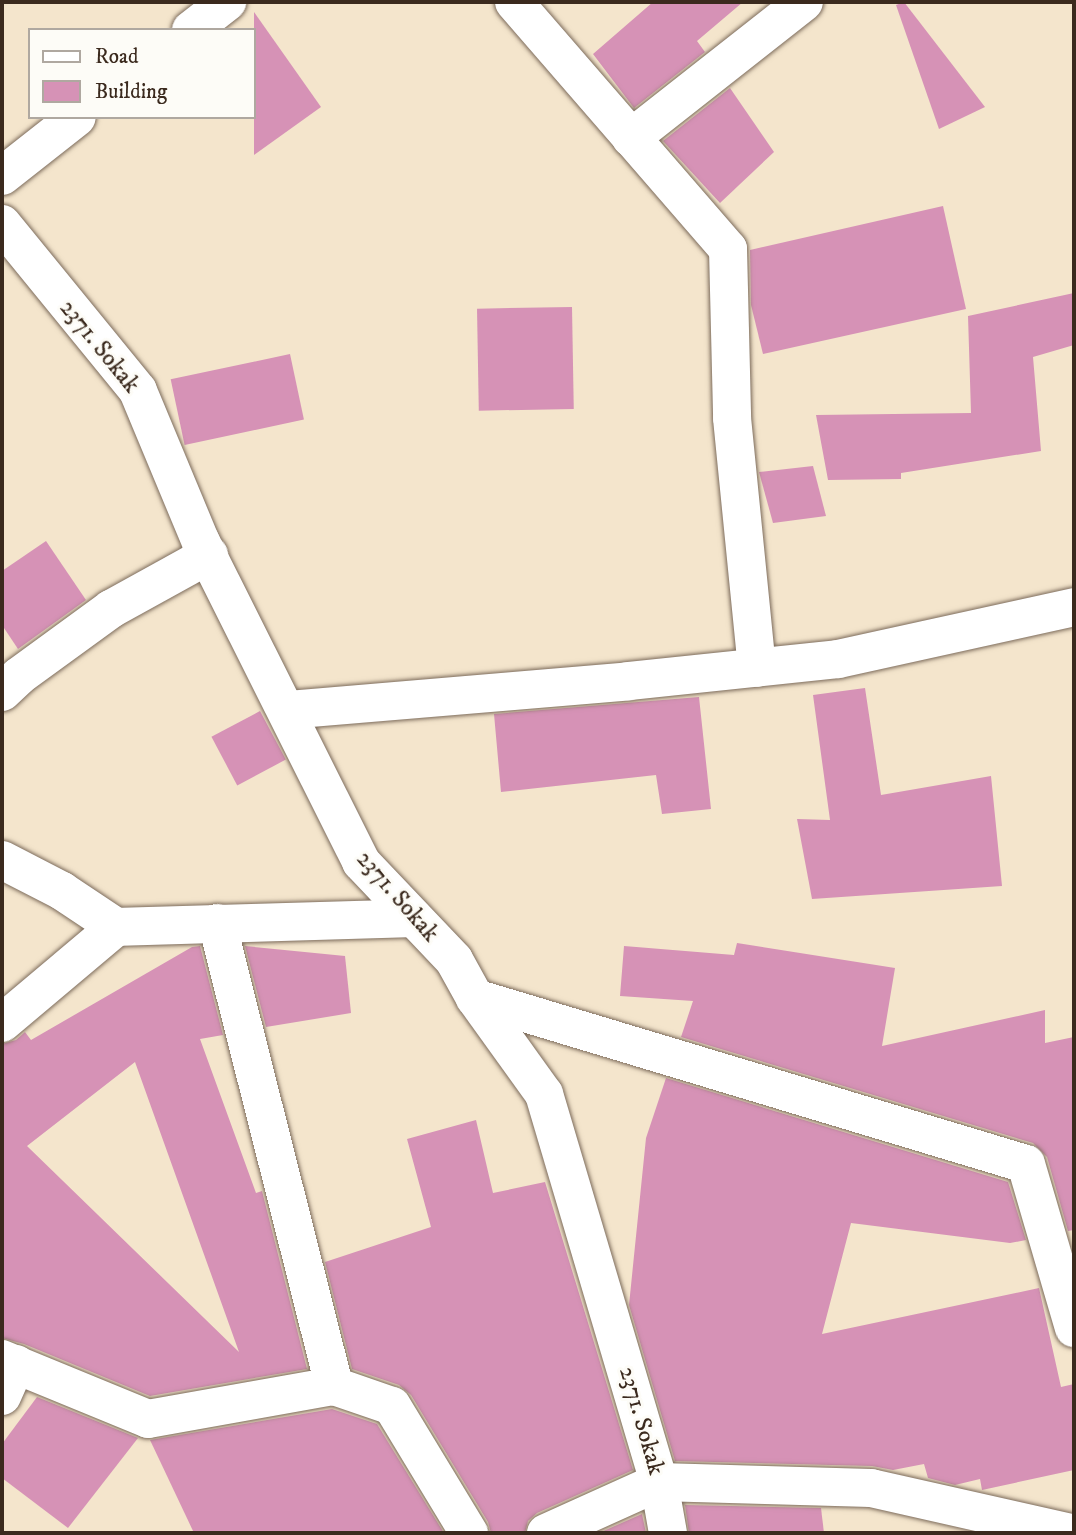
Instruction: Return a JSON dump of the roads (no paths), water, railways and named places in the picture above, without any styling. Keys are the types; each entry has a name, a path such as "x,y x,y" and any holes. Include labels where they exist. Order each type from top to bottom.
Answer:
{"street":[{"path":"194,28 227,2"},
{"path":"514,2 728,249 732,418 757,668"},
{"path":"632,138 804,2"},
{"path":"2,176 74,119"},
{"name":"2371. Sokak","path":"2,224 138,391 209,555 361,862 454,960 475,998 544,1094 659,1482 668,1533"},
{"path":"2,692 19,676 111,610 209,555"},
{"path":"287,710 838,659 1074,607"},
{"path":"2,860 62,891 116,927 413,918"},
{"path":"217,923 334,1386"},
{"path":"2,1023 116,927"},
{"path":"475,998 1026,1164 1074,1328"},
{"path":"6,1373 148,1419 334,1386 392,1406 469,1533"},
{"path":"546,1533 659,1482 871,1488 1070,1533"}]}
